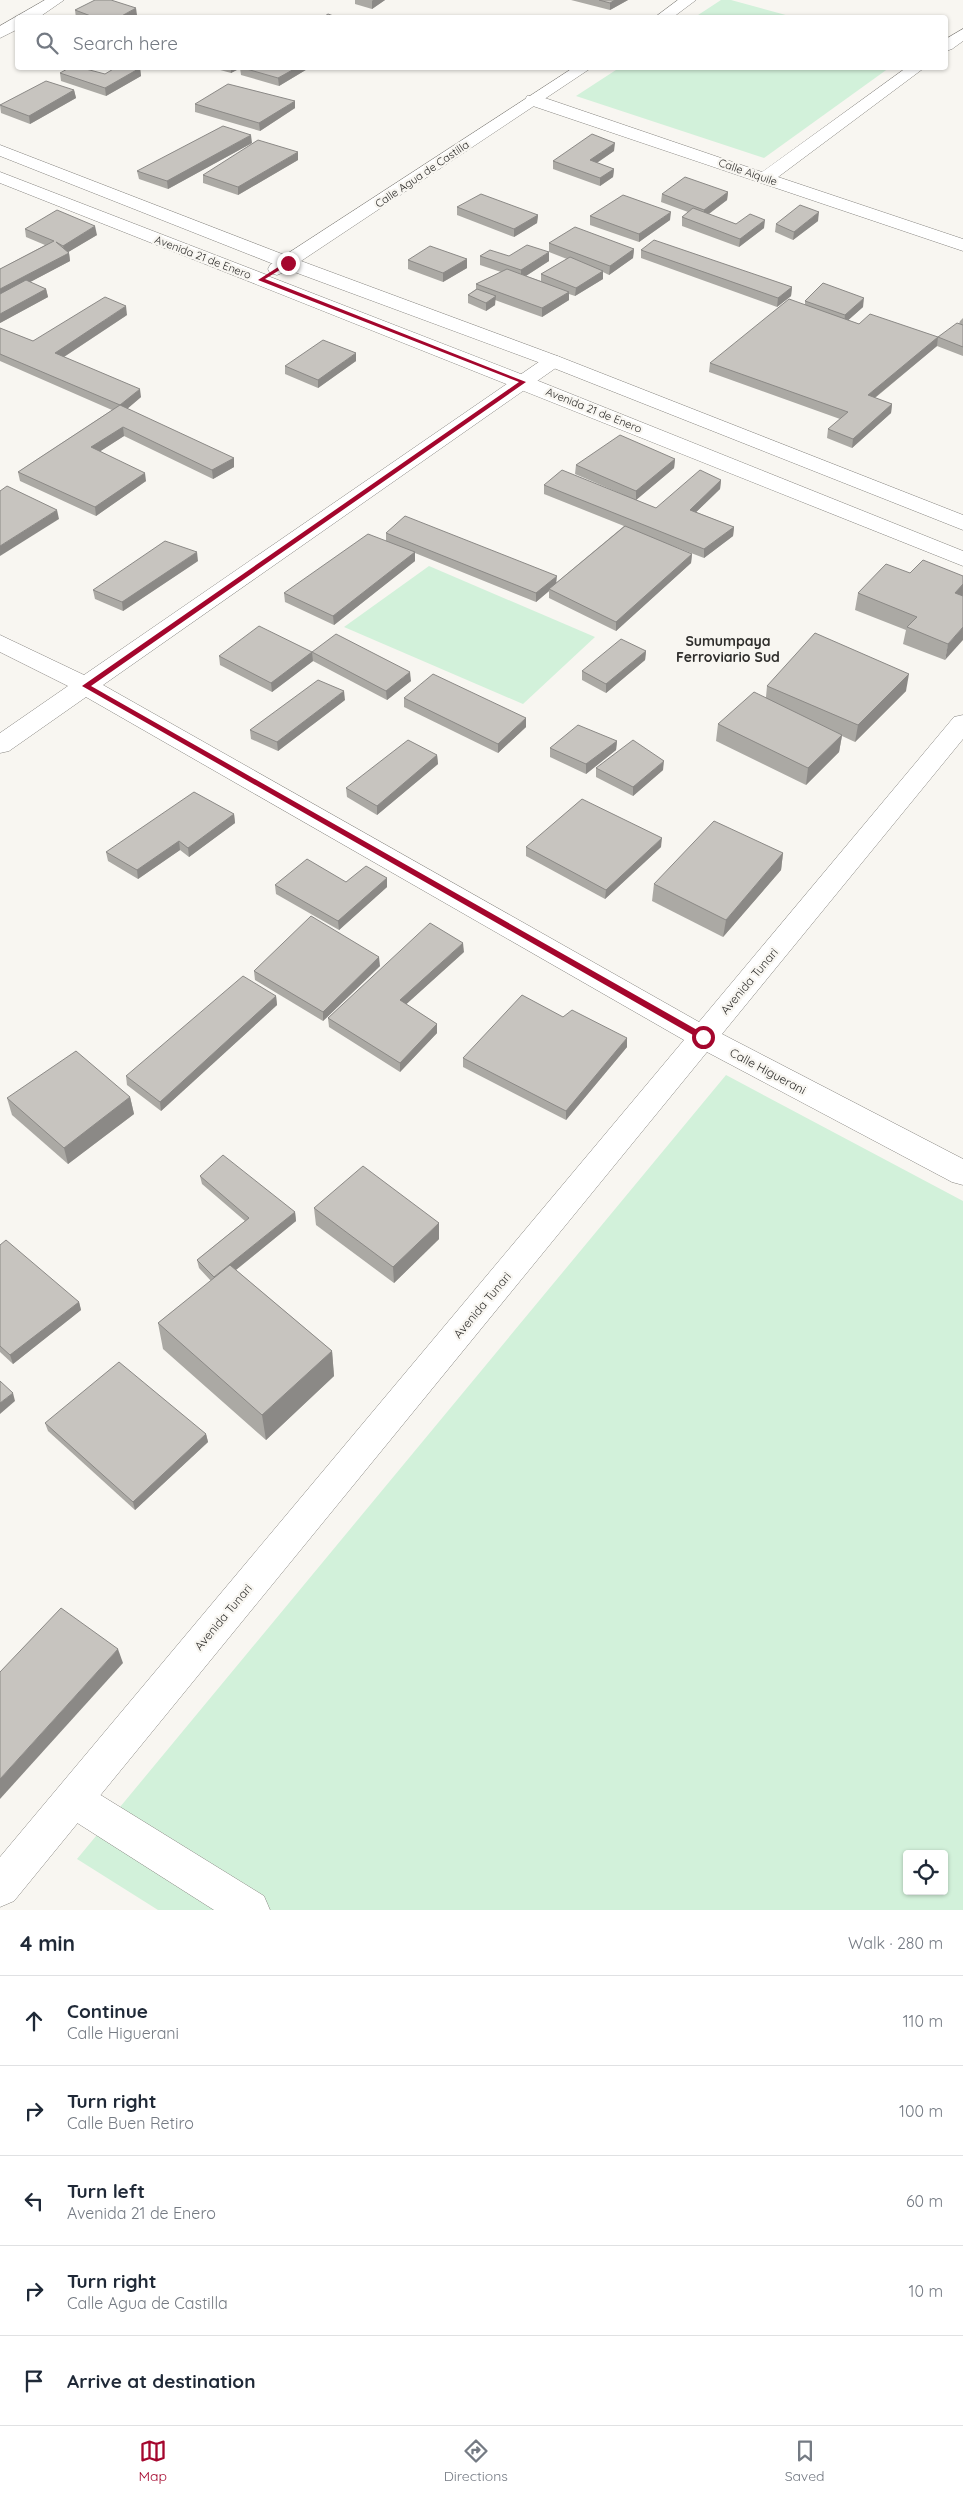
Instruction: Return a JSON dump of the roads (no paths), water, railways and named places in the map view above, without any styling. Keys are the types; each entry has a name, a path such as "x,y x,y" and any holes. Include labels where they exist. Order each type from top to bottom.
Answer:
{"street":[{"path":"31,15 56,0"},
{"path":"666,15 688,0"},
{"path":"0,33 15,24"},
{"path":"948,45 963,34"},
{"name":"Calle Agua de Castilla","path":"260,280 580,70"},
{"path":"765,178 913,70"},
{"name":"Calle Aiquile","path":"533,100 963,245"},
{"name":"Avenida 21 de Enero","path":"0,150 288,263 553,361 963,523"},
{"name":"Avenida 21 de Enero","path":"0,177 524,382 963,559"},
{"path":"0,745 553,361"},
{"name":"Calle Higuerani","path":"0,642 86,686 703,1037 963,1172"},
{"name":"Avenida Tunari","path":"0,1887 963,723"},
{"path":"73,1799 250,1910"}],"district":[{"name":"Sumumpaya Ferroviario Sud","path":"728,650"}]}
